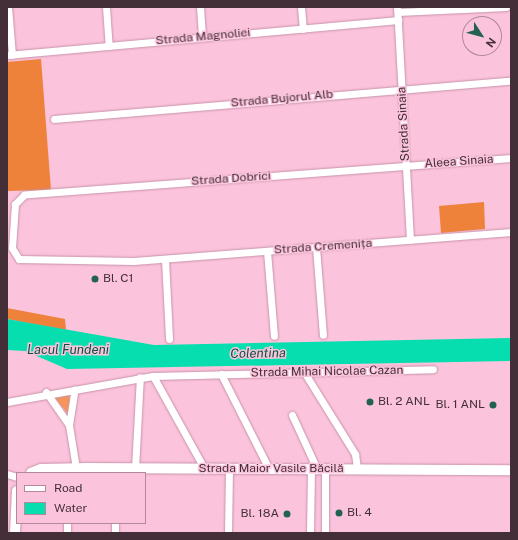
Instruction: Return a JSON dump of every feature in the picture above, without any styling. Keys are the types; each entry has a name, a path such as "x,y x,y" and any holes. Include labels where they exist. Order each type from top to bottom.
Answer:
{"street":[{"path":"8,7 9,55"},
{"path":"106,7 110,46"},
{"path":"200,7 202,38"},
{"path":"301,7 303,28"},
{"path":"397,9 506,7"},
{"name":"Strada Sinaia","path":"397,9 410,240"},
{"name":"Strada Magnoliei","path":"9,55 398,20"},
{"name":"Strada Bujorul Alb","path":"54,119 402,88 511,81"},
{"name":"Aleea Sinaia","path":"406,166 511,158"},
{"name":"Strada Dobrici","path":"134,262 16,257 12,248 17,198 56,192 406,166"},
{"name":"Strada Cremenița","path":"134,262 511,232"},
{"path":"316,247 323,336"},
{"path":"267,251 274,336"},
{"path":"165,260 169,339"},
{"name":"Strada Mihai Nicolae Cazan","path":"7,402 46,392 75,389 140,377 433,369"},
{"path":"304,372 355,454 356,469"},
{"path":"220,374 269,469"},
{"path":"154,376 204,468"},
{"path":"135,468 140,377"},
{"path":"75,389 69,425 76,468"},
{"path":"46,392 69,425"},
{"path":"292,414 318,469 325,533"},
{"name":"Strada Maior Vasile Băcilă","path":"40,472 76,468 116,470 135,468 229,468 511,470"},
{"path":"228,533 229,468"},
{"path":"310,533 318,469"}],"shaded area":[{"path":"41,59 51,190 7,191 7,62"},
{"path":"484,202 485,229 441,233 439,206"},
{"path":"7,308 65,319 66,330 7,319"},
{"path":"69,392 71,410 68,414 54,397"}],"water":[{"name":"Lacul Fundeni","path":"7,319 154,345 511,338 511,361 67,369 25,351 7,350"}],"place":[{"name":"Bl. C1","path":"95,279"},
{"name":"Bl. 2 ANL","path":"370,402"},
{"name":"Bl. 1 ANL","path":"493,405"},
{"name":"Bl. 4","path":"339,513"},
{"name":"Bl. 18A","path":"287,514"}],"water label":[{"name":"Colentina","path":"258,354"}]}
